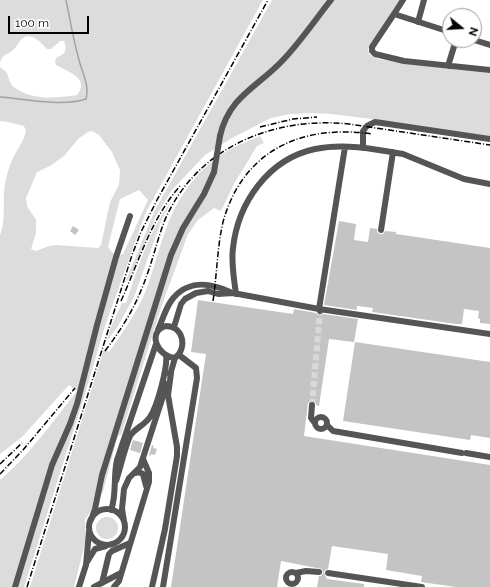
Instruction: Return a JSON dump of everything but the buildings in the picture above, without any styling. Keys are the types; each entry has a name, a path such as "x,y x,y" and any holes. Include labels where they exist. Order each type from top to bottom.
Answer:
{"street":[{"path":"86,565 90,523 109,454 172,254 183,228 204,194 214,172 220,136 225,120 237,101 246,92 265,78 283,60 331,0"},
{"path":"403,0 372,47 372,51 375,54 404,61 490,70"},
{"path":"418,22 424,0"},
{"path":"394,14 442,30"},
{"path":"448,66 454,48"},
{"path":"363,148 363,131 367,126 375,122 490,139"},
{"path":"320,310 345,147"},
{"path":"234,294 234,239 244,208 254,190 277,166 300,153 316,149 345,147 393,152 403,154 464,179 490,184"},
{"path":"381,230 393,152"},
{"path":"15,587 52,465 77,404 114,264 130,216"},
{"path":"109,510 114,500 114,475 117,460 156,344 158,330 170,302 176,295 188,287 196,285 219,287 234,294"},
{"path":"174,327 184,299 201,291 218,294 234,294 320,310 490,334"},
{"path":"79,587 86,565 95,549 110,545 121,539 124,534 125,528 122,509 122,495 126,482 140,467 164,388 183,343 179,331 174,327 166,326 158,330"},
{"path":"114,488 130,438 136,429 147,420 152,412 166,373 166,355 156,344"},
{"path":"163,587 197,378 196,368 177,356 166,355"},
{"path":"152,587 165,529 176,456 176,439 168,395 171,373"},
{"path":"312,404 311,418 316,428 325,427 333,431 490,457"},
{"path":"314,422 318,417 322,416 326,419 325,427"},
{"path":"114,587 119,581 146,492 149,478 143,459"},
{"path":"134,474 140,472 143,474 146,492"},
{"path":"99,491 101,504 104,508 118,513 124,521"},
{"path":"109,510 98,512 90,523 90,531 95,540 100,543 110,545"},
{"path":"102,583 109,554 112,551 130,543"},
{"path":"297,576 290,572 286,576 286,580 290,586 295,584 297,576 306,571 319,572"},
{"path":"94,587 121,573"},
{"path":"328,573 422,587"}],"shaded area":[{"path":"0,0 263,0 146,212 105,326 24,587 0,587 0,480 31,449 77,391 69,385 22,437 0,454 0,235 3,222 4,193 8,170 26,131 24,126 0,121 0,67 7,73 10,82 14,87 28,95 61,97 77,95 81,89 81,84 76,76 56,65 55,61 57,57 62,55 65,51 64,41 60,41 51,49 47,49 36,39 30,36 23,38 13,50 4,56 0,63","holes":["92,131 99,135 112,152 120,170 119,185 110,202 101,245 98,248 57,245 49,246 36,251 31,249 36,233 36,220 27,206 26,198 37,172 50,166 64,156 78,139","139,190 148,200 123,254 116,257 108,247 120,199"]},
{"path":"272,0 400,0 368,49 369,54 378,59 407,64 490,73 490,137 331,114 290,114 271,118 232,138 205,155 172,190 156,216 130,277 125,283 154,212"},
{"path":"260,136 264,143 257,146 234,184 221,211 214,208 198,220 188,234 162,305 121,435 119,435 116,442 103,492 85,520 86,540 74,587 30,587 104,349 109,352 128,324 144,295 160,245 176,205 199,174 208,165 233,148"},
{"path":"172,201 162,219 134,297 118,326 107,341 110,329 122,303 126,303 157,223"},
{"path":"103,517 111,517 118,524 118,532 111,539 103,539 96,532 96,524"}],"waterway":[{"path":"0,97 44,102 66,102 86,99 86,83 79,62 66,0"}],"tunnel":[{"path":"312,405 320,312"}],"railway":[{"path":"27,587 132,255 141,232 157,200 268,0"},
{"path":"260,127 293,119 317,117"},
{"path":"105,351 126,321 135,305 148,272 164,222 178,196 195,174 216,156 240,142 265,132 292,126 321,123 349,124 490,145"},
{"path":"213,301 219,242 223,222 232,197 245,176 260,160 279,147 299,138 322,133 346,132 372,134"},
{"path":"121,301 153,226 161,212 180,186"},
{"path":"0,474 23,450 75,388"},
{"path":"0,464 22,443"}]}
